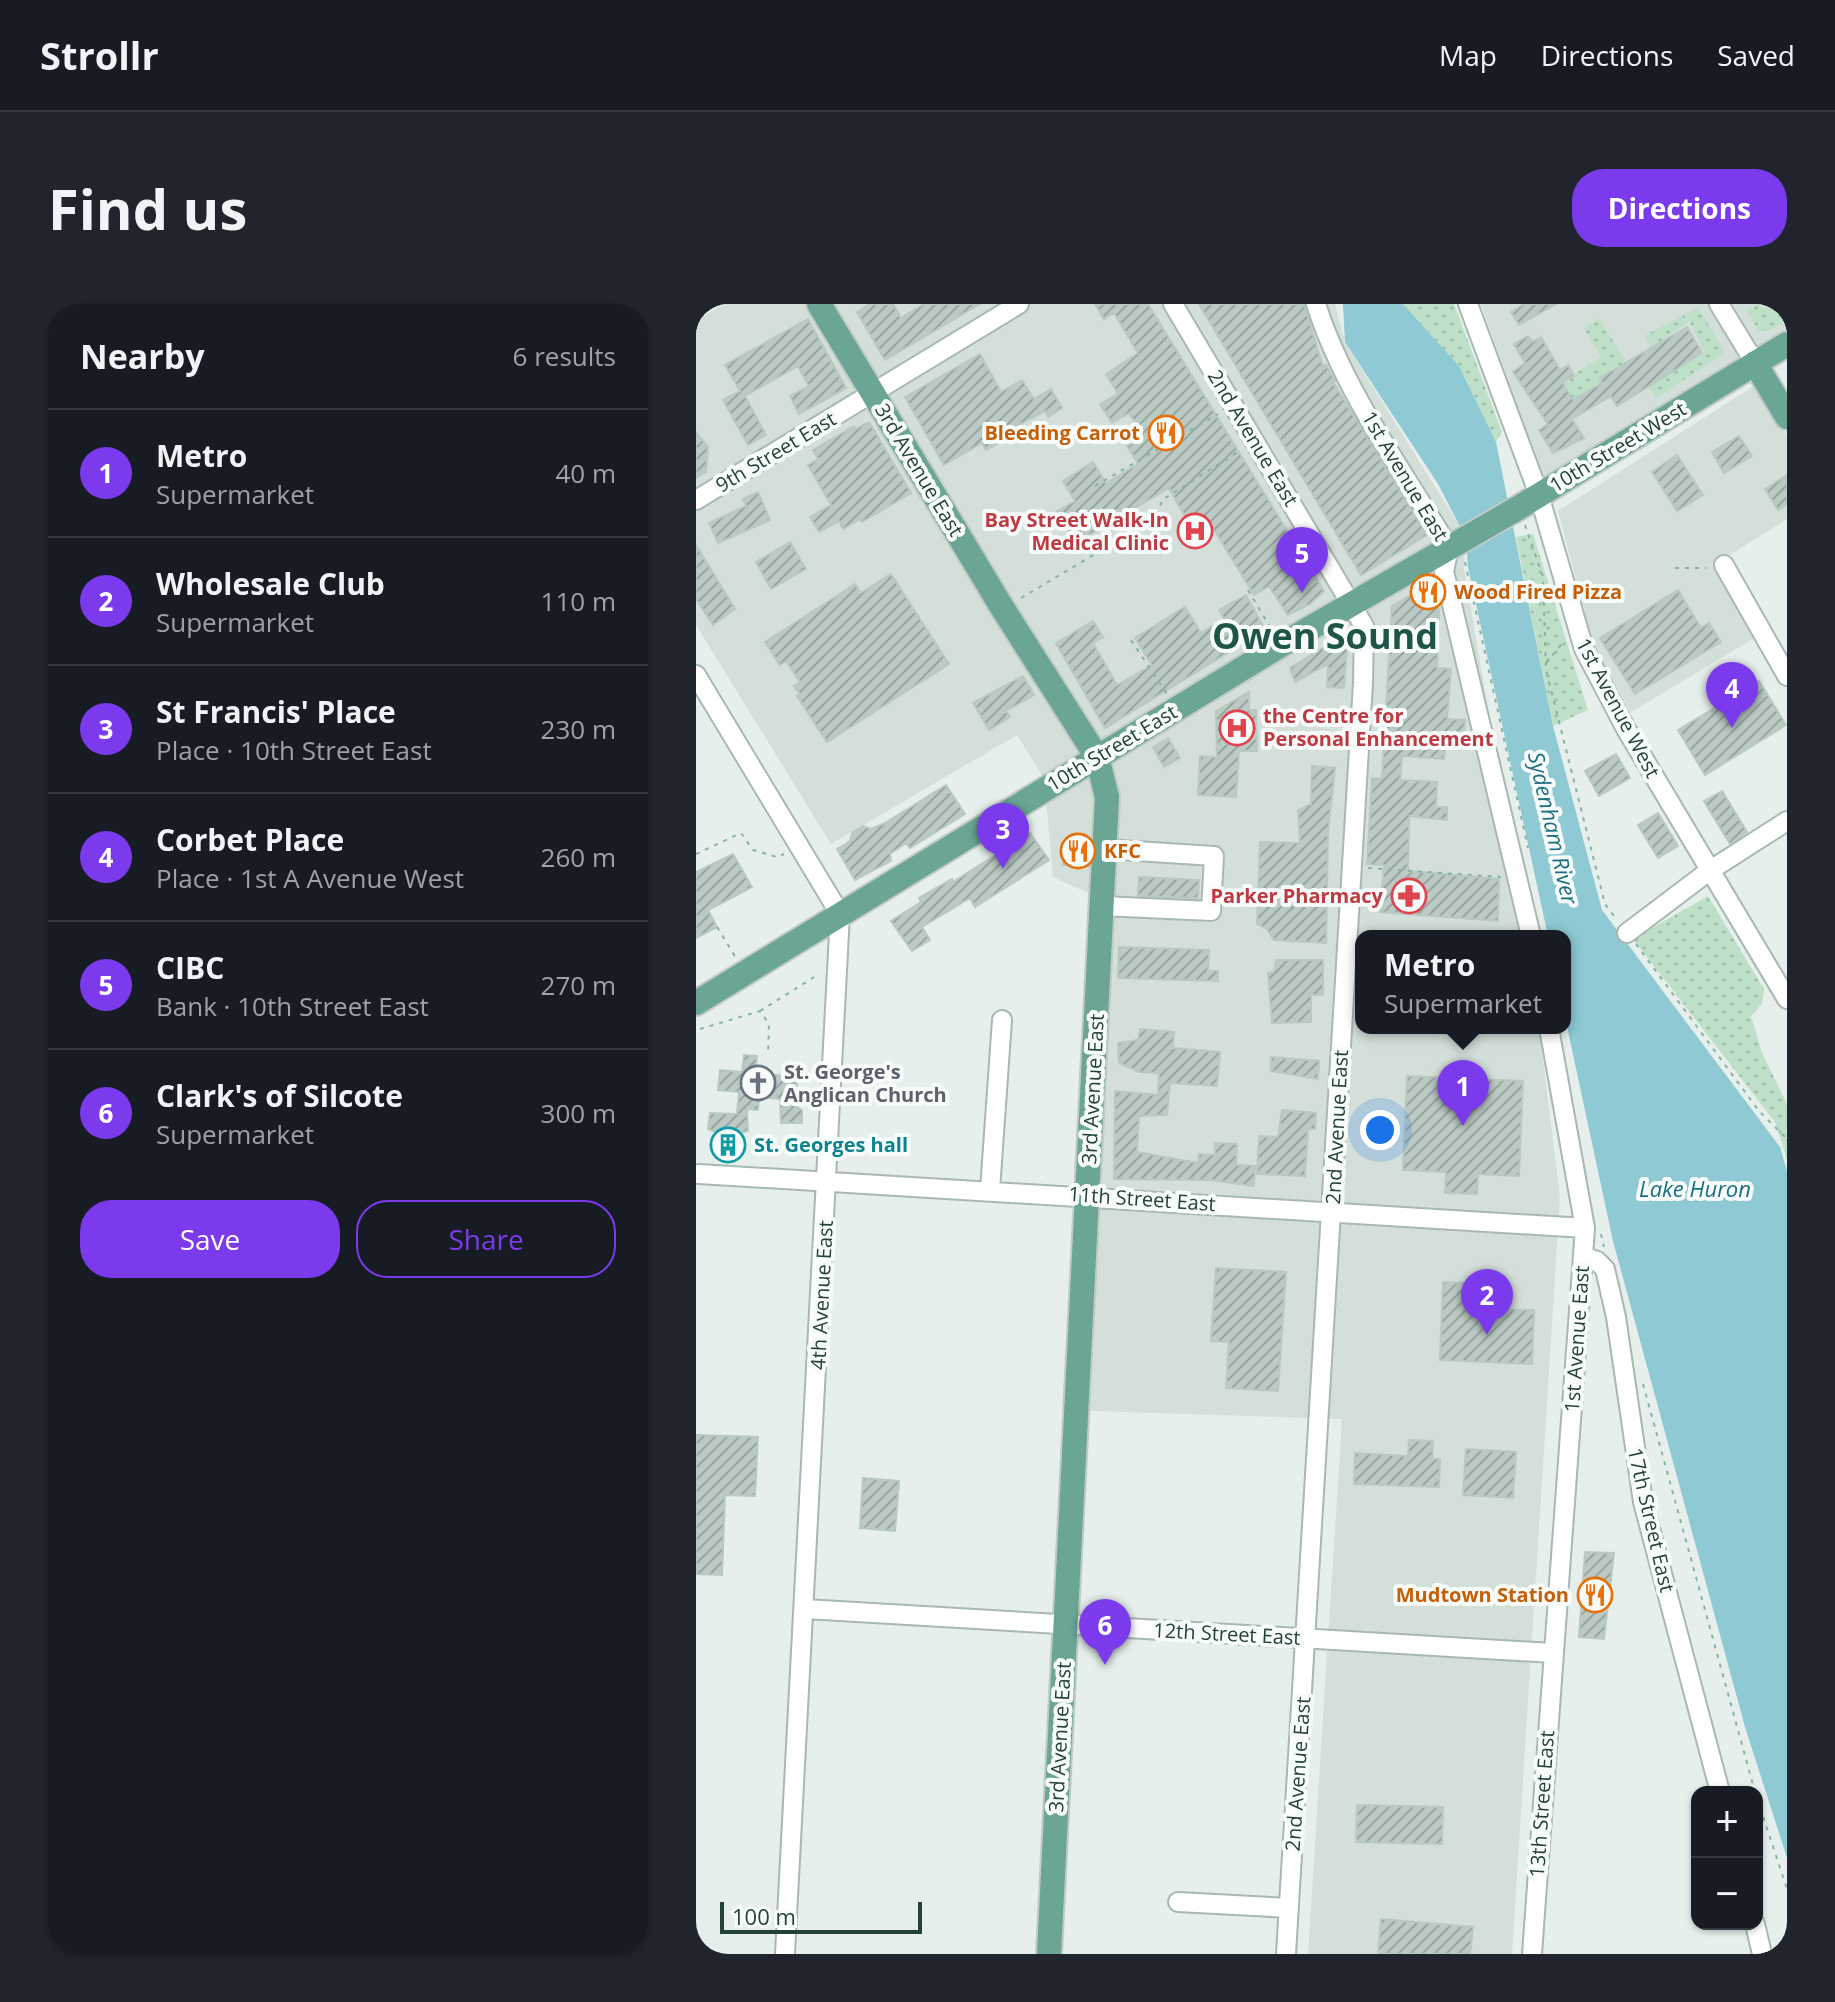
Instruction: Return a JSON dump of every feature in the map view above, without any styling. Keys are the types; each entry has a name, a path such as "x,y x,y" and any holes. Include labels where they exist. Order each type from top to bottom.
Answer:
{"main road":[{"name":"3rd Avenue East","path":"819,304 1003,609 1097,757 1107,797 1049,1954"},
{"name":"10th Street West","path":"1459,542 1787,344"},
{"path":"1755,363 1787,417"},
{"name":"10th Street East","path":"698,998 1281,645 1459,542"}],"street":[{"name":"9th Street East","path":"696,500 1019,304"},
{"name":"2nd Avenue East","path":"1173,304 1364,626 1365,654 1308,1639 1286,1954"},
{"name":"1st Avenue East","path":"1316,304 1329,345 1350,385 1459,542 1444,571 1530,930"},
{"name":"1st Avenue West","path":"1468,304 1528,502 1584,649 1626,729 1787,999"},
{"path":"1719,304 1755,363"},
{"path":"1724,565 1787,676"},
{"path":"696,675 767,806 799,846 840,914"},
{"path":"1627,933 1709,871 1787,821"},
{"path":"1102,906 1211,911 1214,856 1105,849"},
{"name":"4th Avenue East","path":"785,1954 840,961 840,914"},
{"path":"990,1190 1002,1020"},
{"name":"1st Avenue East","path":"1550,1034 1592,1226 1583,1256 1553,1653"},
{"name":"11th Street East","path":"699,1174 1592,1226"},
{"name":"17th Street East","path":"1583,1256 1597,1261 1605,1269 1616,1317 1643,1502 1718,1786"},
{"name":"12th Street East","path":"805,1609 1553,1653"},
{"name":"13th Street East","path":"1532,1954 1553,1653"},
{"path":"1178,1902 1289,1908"},
{"path":"1756,1930 1762,1954"}],"path":[{"path":"1095,486 1233,405"},
{"path":"1003,609 1157,517 1162,500 1248,446"},
{"path":"1528,502 1543,577 1546,664 1605,904 1759,1111 1787,1139"},
{"path":"1459,542 1530,861"},
{"path":"1675,568 1724,565"},
{"path":"1248,590 1281,645"},
{"path":"1546,664 1576,626"},
{"path":"1131,640 1175,710"},
{"path":"696,854 741,833 753,850 777,857 799,846"},
{"path":"1352,867 1518,878"},
{"path":"717,927 745,972"},
{"path":"700,1029 760,1011 840,961"},
{"path":"760,1011 769,1024 768,1055"},
{"path":"1592,1226 1606,1255"},
{"path":"1642,1384 1753,1786"},
{"path":"1763,1816 1787,1889"}],"shaded area":[{"path":"724,304 1335,304 1345,342 1464,533 1464,568 1526,930 1355,930 1355,1034 1540,1034 1560,1197 1512,1954 1308,1954 1342,1419 1062,1410 1095,896 1053,877 1044,778 1017,735 831,844 696,625 696,321"},
{"path":"1481,304 1787,304 1787,339 1545,485"},
{"path":"1757,384 1787,435 1787,519 1717,563 1756,637 1631,712 1593,644 1558,511"}],"green space":[{"path":"1403,304 1454,304 1502,432 1496,442 1459,366"},
{"path":"1756,304 1763,309 1772,304 1787,304 1787,320 1768,331 1759,331 1746,310"},
{"path":"1698,307 1725,353 1656,398 1647,386 1652,349 1644,336 1684,315 1689,322 1660,343 1676,369 1704,352 1686,314"},
{"path":"1599,318 1626,362 1600,378 1603,384 1573,400 1562,382 1601,357 1584,328"},
{"path":"1533,534 1588,710 1553,726 1516,537"},
{"path":"1708,896 1764,989 1762,1004 1751,1016 1762,1053 1787,1104 1787,1159 1775,1122 1633,939"}],"water":[{"name":"Lake Huron","path":"1343,304 1403,304 1459,366 1496,442 1553,726 1602,910 1780,1147 1787,1171 1787,1858 1745,1727 1613,1241 1569,1034 1571,930 1547,930 1468,567 1466,538 1438,484 1345,342"}],"building":[{"path":"870,304 893,304 901,318 924,304 980,304 885,360 857,312"},
{"path":"1095,304 1148,304 1324,591 1310,604 1288,615 1269,586 1254,595 1215,531 1189,547 1180,533 1191,527 1169,488 1076,543 1056,512 1075,501 1063,481 1093,462 1106,483 1138,464 1127,446 1144,437 1129,413 1112,423 1100,404 1118,394 1106,374 1138,353 1114,313 1104,319"},
{"path":"1199,304 1304,304 1323,367 1326,365 1333,382 1427,535 1361,575"},
{"path":"1524,304 1556,304 1519,325 1511,312"},
{"path":"808,319 846,388 799,414 790,396 809,386 798,366 745,396 766,435 748,445 723,400 740,391 725,365"},
{"path":"1687,327 1702,353 1617,406 1611,396 1572,419 1584,438 1553,453 1539,430 1548,424 1513,372 1525,363 1514,344 1528,336 1532,342 1541,337 1560,370 1568,365 1574,376 1562,382 1573,400 1602,383 1600,378"},
{"path":"980,354 1001,392 1022,380 1034,399 1051,389 1062,408 1048,417 1045,411 1013,428 1016,434 986,450 982,443 944,465 905,397"},
{"path":"869,422 911,493 862,522 860,519 843,529 839,521 819,532 810,517 831,505 808,465 818,459 813,450 854,426 856,429"},
{"path":"696,432 708,447 706,472 696,478"},
{"path":"1739,436 1752,456 1724,473 1712,452"},
{"path":"1677,455 1703,495 1677,511 1652,472"},
{"path":"1787,475 1787,504 1778,510 1765,489"},
{"path":"758,492 770,520 718,543 709,523 746,506 743,499"},
{"path":"790,542 806,569 771,589 756,562"},
{"path":"696,545 735,609 713,625 696,599"},
{"path":"891,574 949,664 827,742 797,696 800,694 794,686 800,682 786,661 780,665 765,642 855,584 861,593"},
{"path":"1434,581 1439,611 1437,668 1451,669 1447,719 1465,720 1464,740 1446,738 1444,759 1402,756 1400,780 1437,782 1436,807 1447,807 1447,820 1409,816 1408,871 1499,879 1498,921 1380,912 1384,865 1367,864 1372,778 1382,779 1392,606"},
{"path":"1678,590 1701,628 1709,623 1721,642 1635,694 1600,638"},
{"path":"1246,595 1265,630 1105,728 1056,643 1093,621 1103,637 1093,643 1117,685 1152,665 1135,638 1185,607 1201,633 1224,619 1219,610"},
{"path":"1339,638 1347,648 1344,688 1327,687 1328,664 1295,682 1290,668"},
{"path":"1023,676 1034,695 1006,711 1010,717 989,730 973,703"},
{"path":"1759,681 1786,725 1705,775 1678,730"},
{"path":"1249,692 1249,710 1256,710 1257,751 1239,751 1236,797 1198,795 1200,756 1217,757 1216,711"},
{"path":"1168,738 1180,758 1164,767 1153,747"},
{"path":"1616,754 1630,778 1599,796 1585,771"},
{"path":"1312,766 1335,768 1328,833 1326,943 1274,940 1267,929 1257,924 1260,842 1300,843 1298,810 1311,804"},
{"path":"946,785 965,814 910,848 906,843 890,854 891,861 855,880 837,849 850,841 852,833 863,826 871,829 885,823"},
{"path":"1722,791 1747,832 1730,844 1704,801"},
{"path":"1658,813 1678,846 1658,858 1638,825"},
{"path":"1030,833 1049,860 975,907 970,898 922,927 930,940 912,951 891,921 921,902 919,898 952,879 953,882"},
{"path":"1064,843 1090,844 1089,866 1063,865"},
{"path":"733,854 752,887 708,910 717,927 696,938 696,872"},
{"path":"1139,877 1199,880 1198,898 1138,896"},
{"path":"1119,947 1209,950 1208,971 1218,971 1218,981 1118,978"},
{"path":"1276,960 1323,960 1323,995 1311,995 1311,1022 1272,1023 1268,973 1274,972"},
{"path":"1140,1029 1174,1032 1173,1048 1220,1052 1217,1086 1170,1083 1167,1115 1139,1116 1137,1152 1198,1163 1199,1154 1215,1155 1215,1143 1237,1144 1236,1165 1255,1166 1254,1186 1211,1180 1114,1179 1115,1091 1158,1095 1159,1073 1139,1072 1119,1063 1118,1043 1138,1040"},
{"name":"St. George's Anglican Church","path":"744,1055 757,1056 755,1073 798,1077 795,1106 802,1110 802,1123 781,1123 780,1099 759,1097 758,1110 747,1109 748,1131 741,1133 740,1158 716,1158 716,1132 708,1129 710,1113 737,1114 739,1092 718,1090 720,1070 742,1072"},
{"path":"1271,1057 1319,1061 1318,1079 1271,1071"},
{"path":"1407,1076 1523,1081 1519,1176 1478,1174 1477,1194 1445,1193 1446,1172 1403,1170"},
{"path":"1282,1110 1316,1113 1315,1129 1308,1129 1305,1176 1257,1174 1259,1136 1278,1137"},
{"path":"1216,1268 1286,1272 1278,1391 1226,1388 1229,1342 1211,1341"},
{"path":"1443,1282 1505,1285 1504,1309 1534,1310 1532,1364 1440,1360"},
{"path":"696,1435 758,1437 755,1496 725,1495 722,1575 696,1574"},
{"path":"1409,1440 1433,1441 1432,1459 1440,1459 1439,1487 1354,1484 1355,1453 1408,1456"},
{"path":"1466,1449 1516,1452 1513,1498 1463,1495"},
{"path":"863,1478 899,1481 895,1531 860,1528"},
{"name":"Mudtown Station","path":"1585,1552 1614,1553 1604,1639 1579,1637"},
{"path":"1357,1805 1443,1807 1442,1844 1356,1842"},
{"path":"1381,1919 1473,1927 1470,1954 1378,1954"}],"place":[{"name":"Bleeding Carrot","path":"1166,433"},
{"name":"Bay Street Walk-In Medical Clinic","path":"1195,531"},
{"name":"Wood Fired Pizza","path":"1428,592"},
{"name":"CIBC","path":"1302,593"},
{"name":"the Centre for Personal Enhancement","path":"1237,728"},
{"name":"Corbet Place","path":"1732,728"},
{"name":"KFC","path":"1078,851"},
{"name":"St Francis' Place","path":"1003,869"},
{"name":"Parker Pharmacy","path":"1409,896"},
{"name":"St. George's Anglican Church","path":"758,1083"},
{"name":"Metro","path":"1463,1126"},
{"name":"St. Georges hall","path":"728,1145"},
{"name":"Wholesale Club","path":"1487,1335"},
{"name":"Mudtown Station","path":"1595,1595"},
{"name":"Clark's of Silcote","path":"1105,1665"}],"district":[{"name":"Owen Sound","path":"1325,636"}],"water label":[{"name":"Sydenham River","path":"1553,828"}]}
